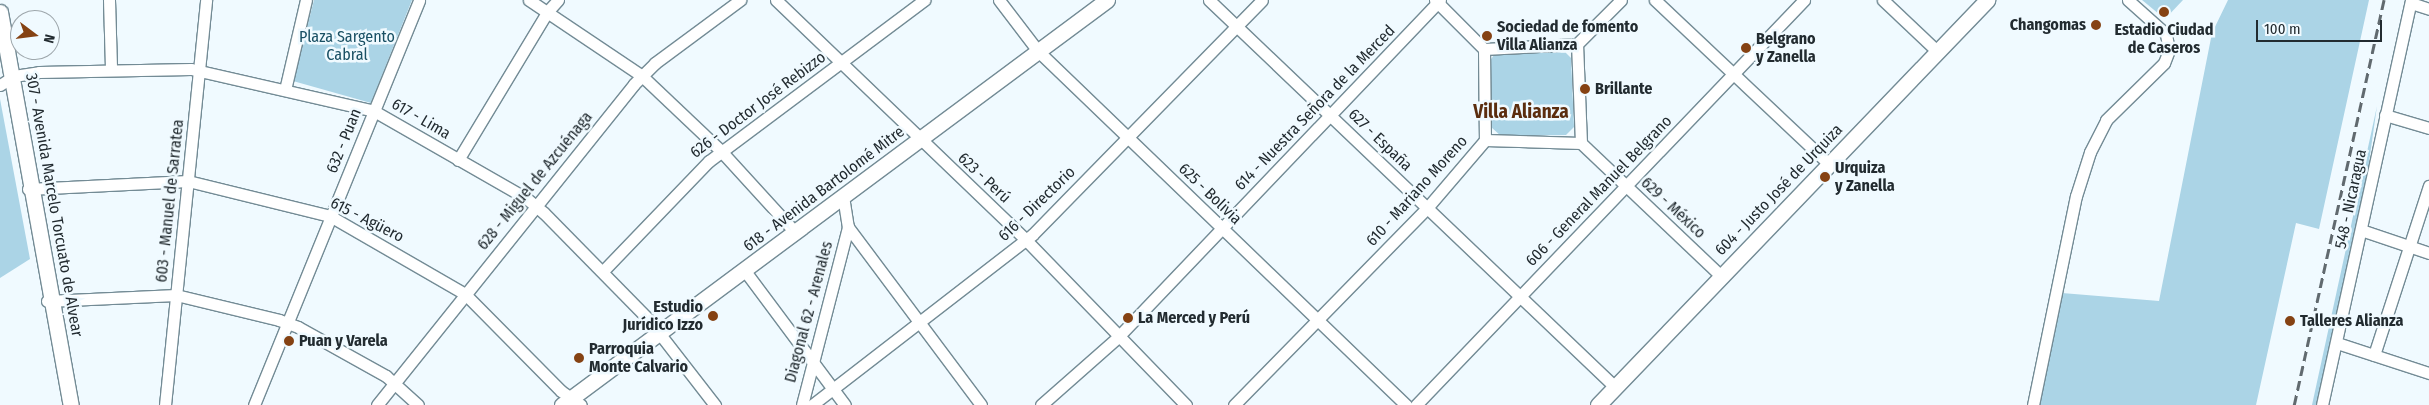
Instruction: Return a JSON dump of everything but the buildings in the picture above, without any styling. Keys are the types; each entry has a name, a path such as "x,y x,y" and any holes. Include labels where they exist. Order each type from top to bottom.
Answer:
{"main road":[{"name":"618 - Avenida Bartolomé Mitre","path":"571,402 660,333 796,233 842,196 1107,0"},
{"name":"604 - Justo José de Urquiza","path":"1598,405 1987,0"},
{"name":"307 - Avenida Marcelo Torcuato de Alvear","path":"0,12 7,80"},
{"name":"307 - Avenida Marcelo Torcuato de Alvear","path":"0,42 71,405"},
{"name":"307 - Avenida Marcelo Torcuato de Alvear","path":"50,301 65,405"}],"street":[{"path":"109,0 110,69"},
{"name":"603 - Manuel de Sarratea","path":"165,405 206,0"},
{"path":"285,90 306,0"},
{"name":"632 - Puan","path":"254,405 418,0"},
{"path":"528,0 548,11 642,76 721,151 796,233"},
{"path":"458,160 548,11 558,0"},
{"name":"628 - Miguel de Azcuénaga","path":"377,405 535,205 642,76 740,0"},
{"name":"623 - Perú","path":"776,0 1026,240 1118,338 1186,405"},
{"name":"626 - Doctor José Rebizzo","path":"603,271 700,169 721,151 924,0"},
{"name":"625 - Bolivia","path":"999,0 1038,51 1406,405"},
{"name":"627 - España","path":"1209,0 1521,296 1614,387"},
{"name":"616 - Directorio","path":"812,405 920,325 1026,240 1262,0"},
{"path":"1484,48 1578,44 1621,0"},
{"path":"1655,0 1829,164"},
{"name":"606 - General Manuel Belgrano","path":"1416,405 1804,0"},
{"path":"1883,0 1938,52"},
{"path":"2033,405 2083,172 2106,120 2167,57 2169,38 2128,0"},
{"path":"1437,1 1484,48 1485,140"},
{"name":"614 - Nuestra Señora de la Merced","path":"1041,405 1118,338 1437,1"},
{"path":"2409,1 2429,9"},
{"name":"548 - Nicaragua","path":"2322,405 2362,230 2409,1"},
{"path":"1578,44 1582,143"},
{"name":"617 - Lima","path":"7,80 39,72 110,69 200,70 374,111 535,205 603,271 660,333 715,405"},
{"path":"2386,112 2429,128"},
{"name":"610 - Mariano Moreno","path":"1234,405 1427,208 1485,140 1582,143"},
{"name":"629 - México","path":"1582,143 1721,276"},
{"name":"615 - Agüero","path":"30,189 188,181 330,216 465,294 571,402"},
{"path":"2374,355 2429,186"},
{"path":"842,196 848,227 981,405"},
{"name":"Diagonal 62 - Arenales","path":"802,405 848,227"},
{"path":"2362,230 2429,253"},
{"path":"745,271 845,405"},
{"path":"50,301 176,295 287,322 395,382 418,405"},
{"path":"2337,343 2429,374"}],"green space":[{"name":"Plaza Sargento Cabral","path":"314,0 412,0 371,103 293,81"},
{"name":"Estadio Ciudad de Caseros","path":"2142,0 2183,0 2165,19"},
{"path":"2228,0 2369,0 2319,229 2296,223 2256,405 2038,405 2062,293 2159,301 2212,33"},
{"path":"1563,50 1571,58 1574,127 1566,135 1501,136 1491,127 1487,65 1496,52"},
{"path":"0,99 30,259 0,278"},
{"path":"2377,106 2367,176 2318,405 2312,405"}],"railway":[{"path":"2294,405 2384,0"}],"place":[{"name":"Estadio Ciudad de Caseros","path":"2164,12"},
{"name":"Changomas","path":"2096,25"},
{"name":"Sociedad de fomento Villa Alianza","path":"1487,36"},
{"name":"Belgrano y Zanella","path":"1746,48"},
{"name":"Brillante","path":"1585,89"},
{"name":"Urquiza y Zanella","path":"1825,177"},
{"name":"Estudio Jurídico Izzo","path":"713,316"},
{"name":"La Merced y Perú","path":"1128,318"},
{"name":"Talleres Alianza","path":"2290,321"},
{"name":"Puan y Varela","path":"289,341"},
{"name":"Parroquia Monte Calvario","path":"579,358"}],"district":[{"name":"Villa Alianza","path":"1521,112"}]}
